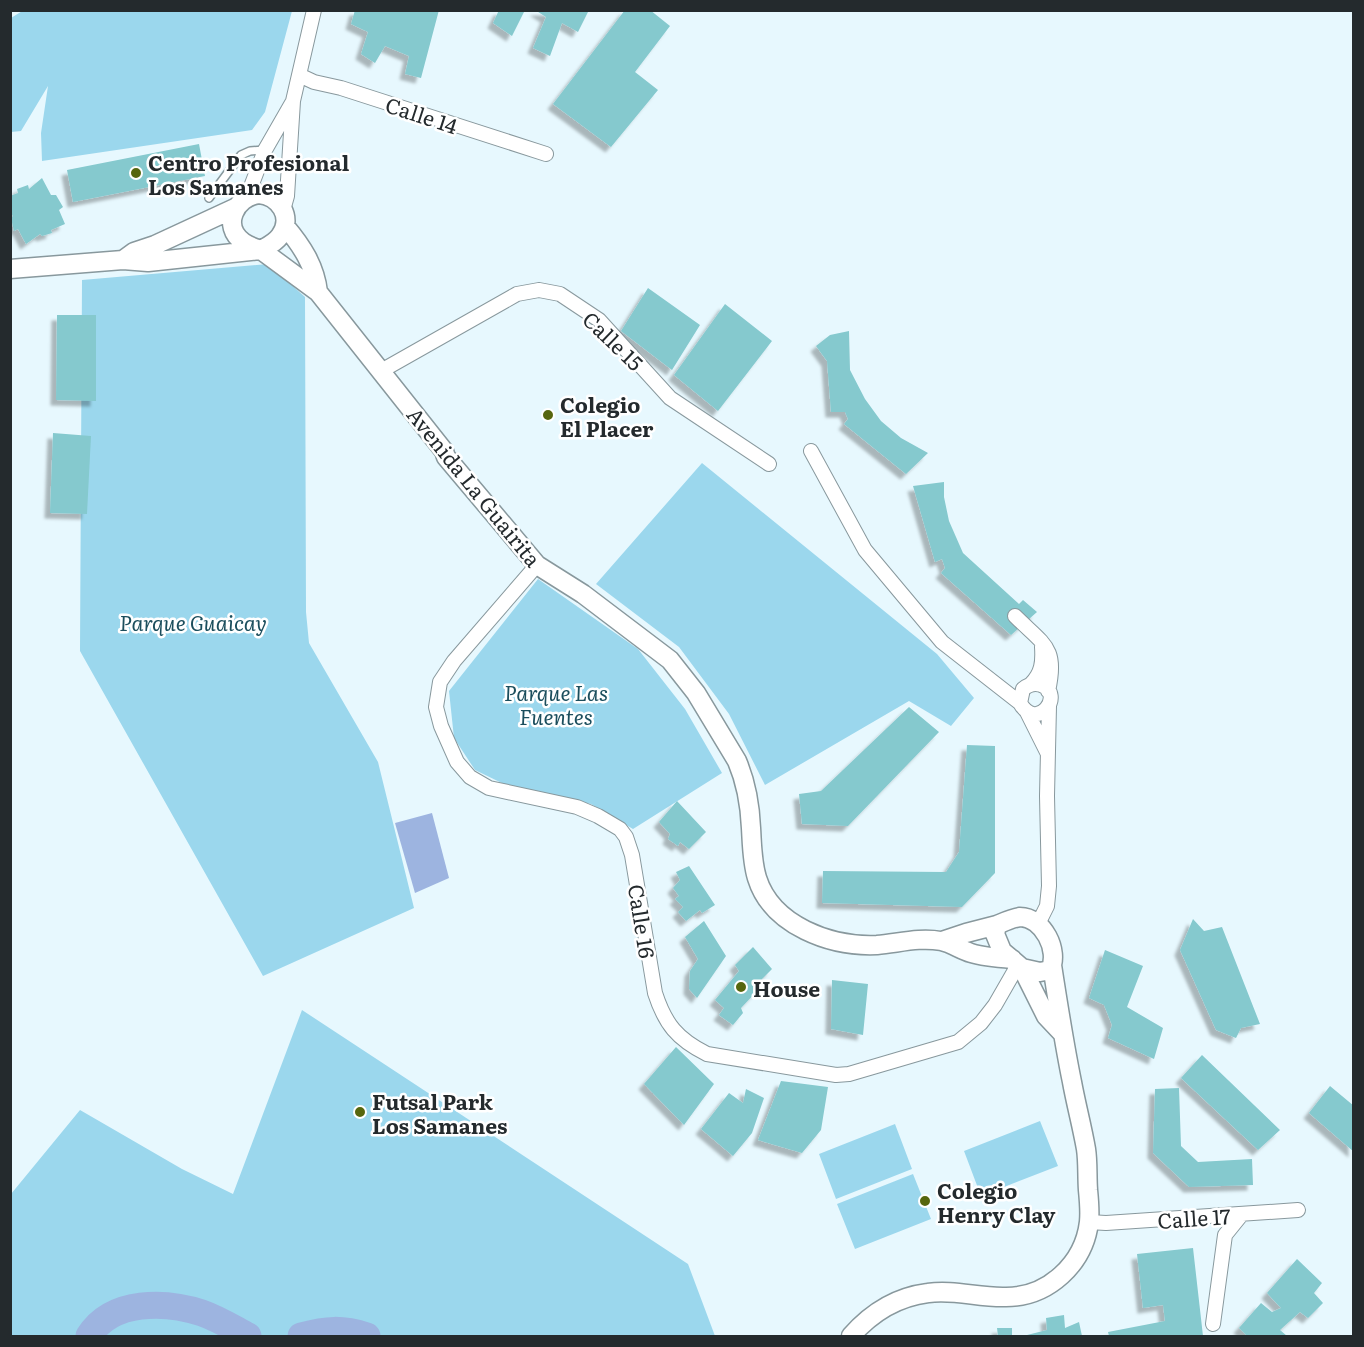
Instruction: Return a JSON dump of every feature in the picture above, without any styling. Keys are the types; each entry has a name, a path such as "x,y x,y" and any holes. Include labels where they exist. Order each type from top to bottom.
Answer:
{"street":[{"path":"261,250 279,238 284,218 293,101 314,10"},
{"name":"Calle 14","path":"299,75 546,154"},
{"path":"241,202 265,150 293,101"},
{"name":"Avenida La Guairita","path":"123,260 134,252 155,245 259,194 271,196 312,267 318,292"},
{"name":"Avenida La Guairita","path":"241,202 232,217 237,235 243,242 261,250 318,292 444,451 446,457 537,565 642,636 670,660 692,686 737,761 750,812 757,880 768,899 783,915 818,937 850,943 876,945 912,940 942,941 974,954 1046,972 1052,965"},
{"name":"Avenida La Guairita","path":"10,269 123,260 148,262 261,250"},
{"name":"Calle 15","path":"381,371 517,294 539,290 560,294 599,320 670,398 769,464"},
{"path":"811,451 865,550 942,642 1024,707 1037,714 1049,706"},
{"name":"Calle 16","path":"537,565 462,653 441,682 435,707 458,762 470,777 489,788 506,793 577,807 620,829 626,837 632,855 655,993 660,1009 676,1035 707,1054 836,1075 849,1074 958,1042 981,1023 995,1005 1017,964"},
{"path":"851,1336 877,1312 894,1302 912,1296 945,1291 1007,1298 1037,1292 1064,1274 1074,1262 1085,1238 1089,1222 1086,1150 1063,1034 1050,945 1043,929 1038,924 1047,906 1049,886 1050,695 1048,691 1052,658 1042,642 1015,616"},
{"path":"1042,642 1043,662 1038,677 1023,689 1024,707 1048,754"},
{"path":"1031,684 1041,685 1048,691"},
{"name":"Avenida La Guairita","path":"942,941 1021,917 1038,924"},
{"path":"997,926 995,934 1002,951 1017,964 1046,1016 1063,1034"},
{"name":"Calle 17","path":"1089,1222 1106,1223 1298,1210"},
{"path":"1213,1324 1225,1235 1242,1214"}],"lane":[{"path":"209,198 241,155 250,151 265,150"}],"green space":[{"path":"24,10 292,11 265,112 252,130 42,161 41,133 48,86 21,131 11,132 11,18"},
{"name":"Parque Guaicay","path":"268,264 305,297 306,612 309,643 378,762 414,908 263,976 80,651 82,280"},
{"path":"702,463 937,654 974,698 951,726 909,701 765,785 729,714 679,647 596,584"},
{"name":"Parque Las Fuentes","path":"538,579 638,649 685,709 722,773 633,829 591,804 510,787 475,770 454,738 449,691"},
{"name":"Futsal Park Los Samanes","path":"302,1010 688,1264 715,1336 11,1336 11,1194 80,1110 182,1169 233,1194"},
{"path":"1040,1121 1058,1166 981,1196 964,1151"},
{"path":"895,1124 912,1169 836,1199 819,1154"},
{"path":"913,1174 931,1219 855,1249 837,1204"}],"shaded area":[{"path":"432,813 449,878 415,893 395,823"}],"building":[{"path":"355,10 439,10 421,78 405,74 409,56 385,46 375,63 361,54 368,32 351,24"},
{"path":"499,10 525,10 512,36 493,23"},
{"path":"535,10 589,10 578,32 562,23 550,56 533,48 546,17"},
{"path":"625,10 650,10 670,26 635,72 658,90 611,147 553,104"},
{"name":"Centro Profesional Los Samanes","path":"199,144 205,176 73,202 67,170"},
{"path":"42,178 51,195 56,195 63,207 59,210 65,224 51,230 52,233 42,236 40,234 26,244 18,229 14,231 11,218 13,216 10,212 10,196 18,193 17,189 28,185 29,189"},
{"path":"648,288 700,325 672,370 621,331"},
{"path":"725,304 772,341 718,411 674,375"},
{"path":"57,315 96,315 96,401 56,400"},
{"path":"849,331 850,370 865,399 881,421 901,438 928,453 906,474 844,424 848,419 845,412 831,412 827,361 816,346 830,335"},
{"path":"53,433 91,436 87,514 50,513"},
{"path":"944,482 944,497 949,521 963,553 1019,604 1023,600 1037,612 1011,635 941,573 945,568 942,559 935,562 913,486"},
{"path":"909,707 939,732 848,826 802,824 799,794 821,791"},
{"path":"967,745 995,746 995,873 962,907 822,903 823,871 946,872 959,852"},
{"path":"677,801 706,832 689,849 680,842 678,846 668,839 670,834 659,822"},
{"path":"689,866 715,905 702,913 700,910 686,921 678,912 683,907 675,899 679,896 673,888 680,880 676,872"},
{"path":"1193,919 1204,931 1222,927 1260,1024 1241,1028 1236,1038 1216,1030 1180,950"},
{"path":"704,921 726,956 697,998 689,989 690,971 698,959 685,937"},
{"name":"House","path":"753,947 772,969 755,986 759,989 741,1008 743,1013 733,1025 719,1015 724,1008 715,1000 739,971 735,965"},
{"path":"1105,950 1143,966 1127,1007 1163,1028 1154,1059 1108,1038 1112,1025 1104,1005 1089,998"},
{"path":"832,980 868,984 863,1035 831,1029"},
{"path":"676,1047 714,1084 684,1125 644,1084"},
{"path":"1202,1055 1280,1130 1258,1150 1181,1078"},
{"path":"781,1081 828,1087 821,1130 802,1153 758,1140"},
{"path":"1330,1086 1354,1106 1354,1152 1309,1113"},
{"path":"1179,1088 1181,1146 1198,1162 1252,1159 1253,1185 1189,1187 1153,1153 1155,1089"},
{"path":"746,1089 764,1098 752,1133 733,1156 701,1129 729,1093 743,1103"},
{"path":"1193,1248 1203,1336 1109,1336 1108,1332 1165,1321 1163,1305 1143,1308 1137,1254"},
{"path":"1297,1259 1322,1283 1314,1293 1323,1303 1308,1318 1300,1312 1280,1330 1287,1336 1247,1336 1239,1328 1261,1303 1272,1312 1281,1308 1267,1293"},
{"path":"1064,1315 1065,1328 1079,1322 1082,1336 1023,1336 1047,1330 1046,1318"},
{"path":"997,1328 1012,1328 1012,1336 998,1336"}],"waterway":[{"path":"89,1336 111,1315 125,1309 156,1305 202,1313 248,1336"},
{"path":"301,1336 334,1330 367,1336"}],"place":[{"name":"Centro Profesional Los Samanes","path":"136,173"},
{"name":"Colegio El Placer","path":"548,415"},
{"name":"House","path":"741,987"},
{"name":"Futsal Park Los Samanes","path":"360,1112"},
{"name":"Colegio Henry Clay","path":"925,1201"}]}
